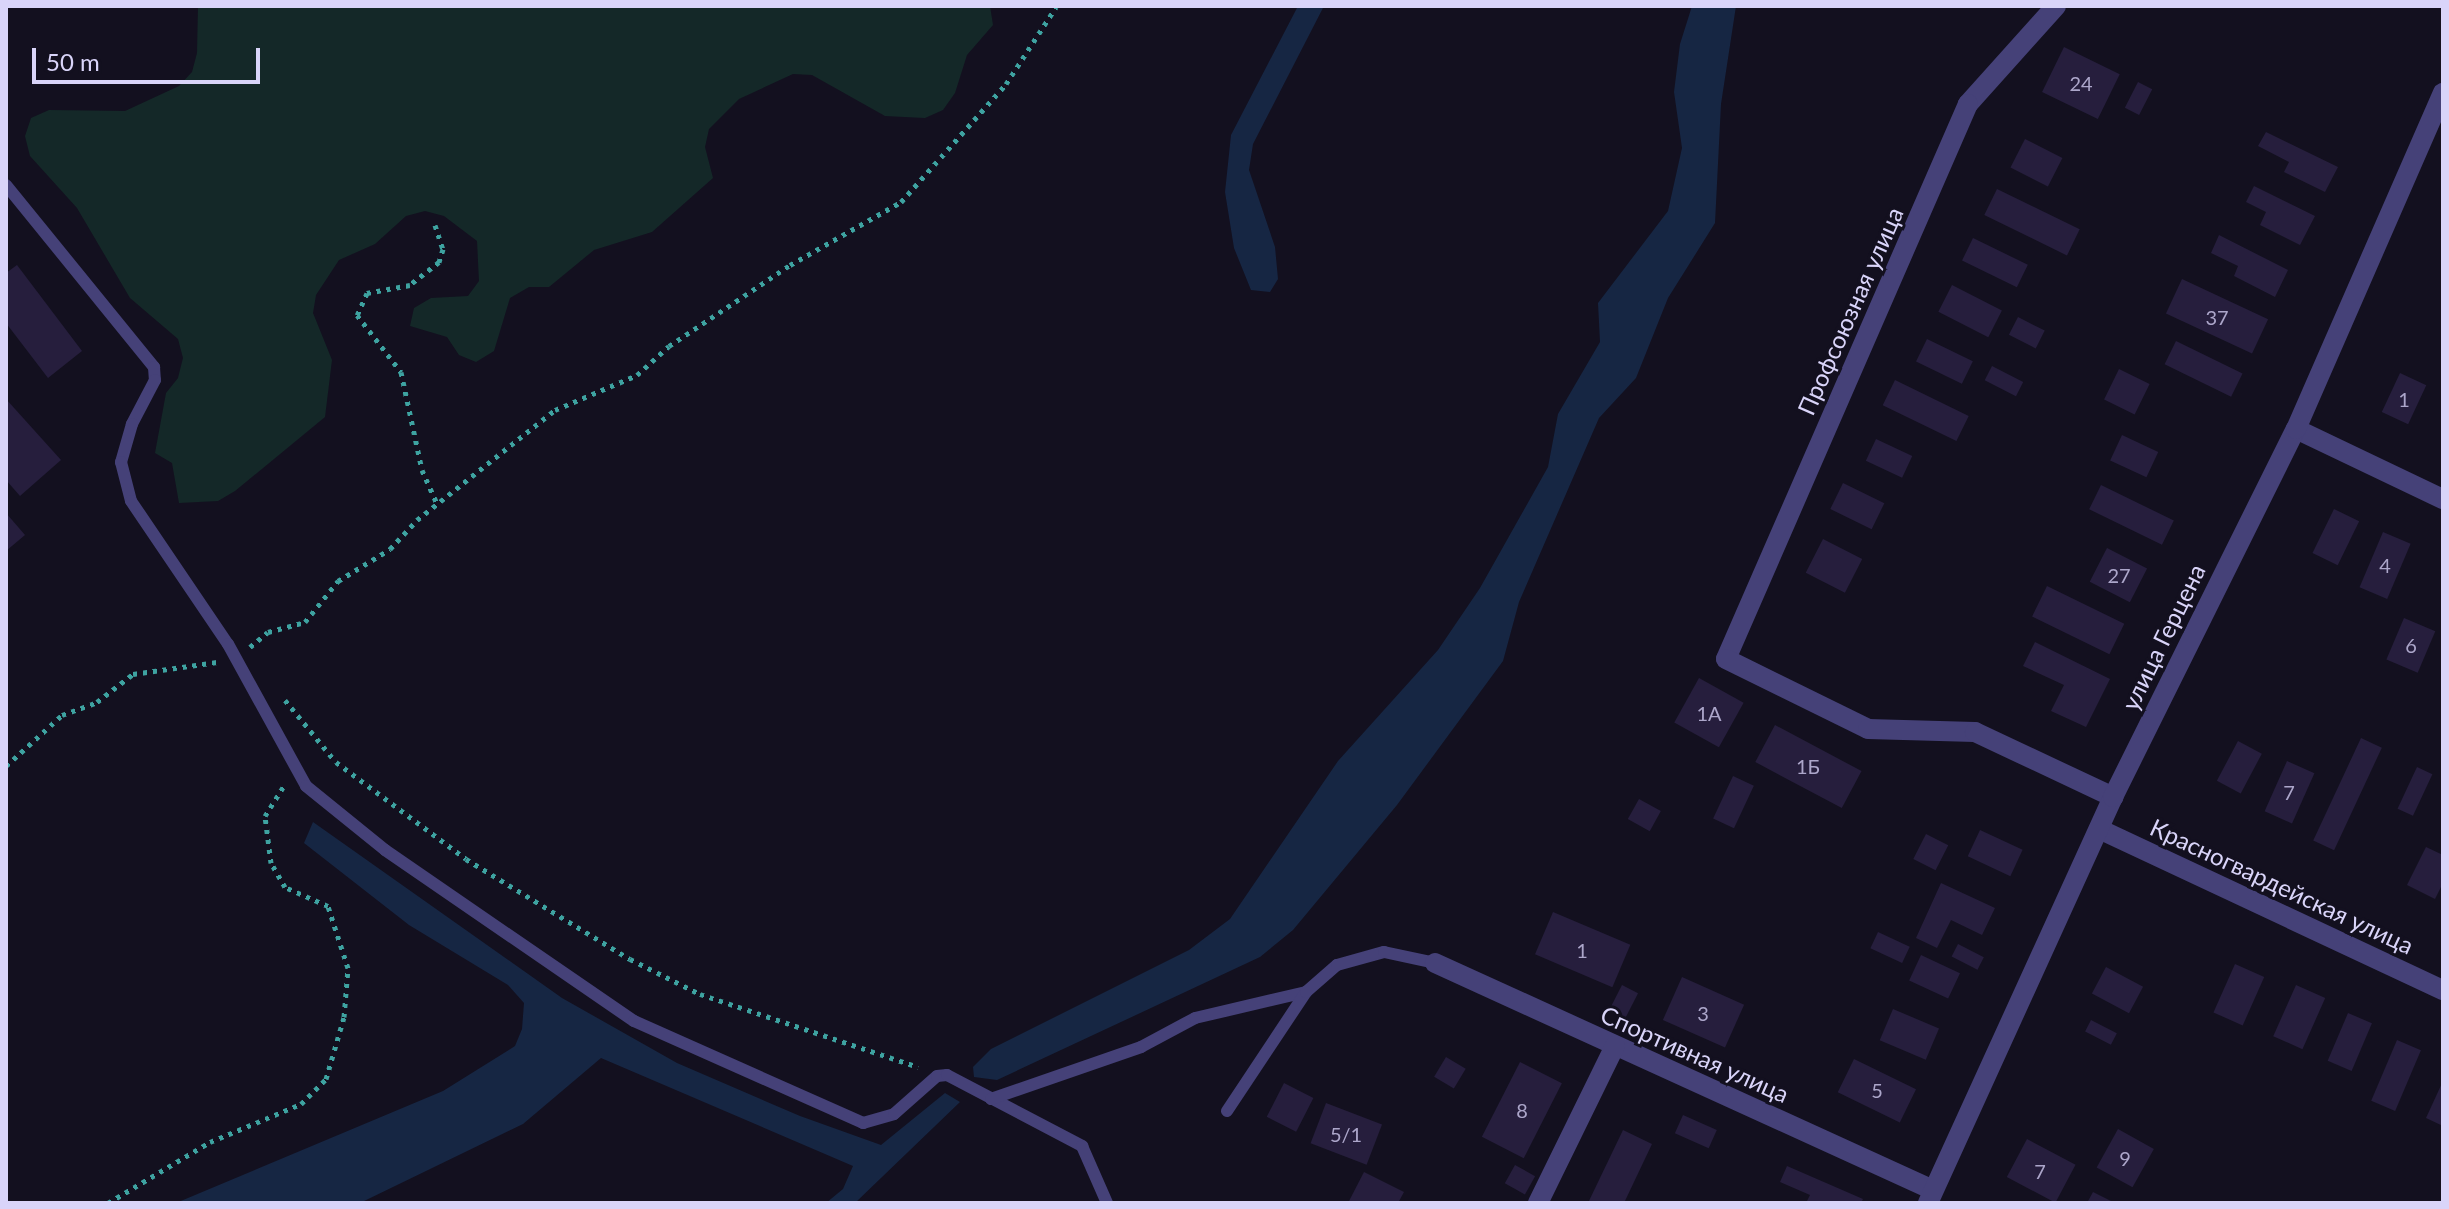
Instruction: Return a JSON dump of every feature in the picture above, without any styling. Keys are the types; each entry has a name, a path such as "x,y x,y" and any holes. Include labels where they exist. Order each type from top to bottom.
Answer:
{"street":[{"name":"Профсоюзная улица","path":"2056,6 1968,104 1726,659 1868,729 1975,732 2113,797"},
{"name":"улица Герцена","path":"1931,1196 2113,797 2296,429 2443,93"},
{"path":"2296,429 2443,499"},
{"name":"Красногвардейская улица","path":"2099,829 2443,990"},
{"name":"Спортивная улица","path":"1435,963 1931,1196"},
{"path":"1538,1203 1615,1046"}],"lane":[{"path":"6,185 154,367 155,380 132,424 121,462 131,501 235,659 296,770 385,850 634,1021 863,1123 894,1114 937,1076 947,1075 1082,1146 1107,1203"},
{"path":"1227,1111 1306,992 1337,965 1384,952 1435,963"},
{"path":"991,1099 1141,1047 1195,1018 1306,992"}],"path":[{"path":"6,766 62,715 97,702 133,674 235,659 268,632 305,622 338,581 390,549 437,503 555,410 637,375 669,346 790,265 901,202 1006,84 1056,7"},
{"path":"435,225 443,249 439,262 410,285 367,293 357,315 401,372 422,470 437,503"},
{"path":"271,688 336,762 466,859 630,959 700,994 937,1076"},
{"path":"108,1203 210,1142 301,1104 326,1079 344,1017 348,968 328,906 285,887 271,863 266,833 265,816 296,770"}],"green space":[{"path":"198,6 990,6 993,25 967,55 955,93 943,110 925,118 885,116 812,75 793,74 739,99 709,129 705,147 713,178 652,232 594,250 549,287 529,287 510,298 494,351 476,362 459,355 447,337 410,326 414,308 431,298 468,296 479,281 477,241 444,216 425,211 406,216 375,244 339,260 316,295 313,313 332,360 325,417 235,491 218,501 179,503 172,463 155,453 166,393 178,378 183,358 178,339 130,298 77,208 30,156 25,136 31,118 49,110 125,111 179,86 192,72 197,53"}],"water":[{"path":"1298,6 1324,6 1253,144 1249,170 1275,247 1278,279 1270,292 1251,290 1234,248 1225,192 1231,135"},
{"path":"1692,6 1736,6 1721,104 1715,223 1668,298 1636,378 1599,418 1519,602 1503,661 1397,805 1293,930 1260,957 997,1080 974,1077 973,1067 991,1049 1189,950 1230,919 1338,761 1438,650 1480,588 1548,467 1558,414 1600,342 1598,303 1668,211 1682,148 1674,92 1680,44"},
{"path":"313,822 562,998 677,1063 800,1116 881,1145 945,1093 960,1102 855,1203 826,1203 843,1189 853,1166 601,1058 523,1124 360,1203 176,1203 443,1091 515,1046 522,1029 524,1003 508,985 409,925 304,843"}],"building":[{"path":"2064,47 2120,74 2098,119 2042,92"},
{"path":"2138,82 2152,89 2139,115 2125,108"},
{"path":"2266,132 2338,167 2325,192 2284,172 2289,162 2258,146"},
{"path":"2025,139 2062,158 2048,187 2010,168"},
{"path":"2254,186 2315,216 2300,245 2260,225 2266,212 2246,202"},
{"path":"1997,189 2080,229 2067,255 1984,215"},
{"path":"2219,235 2288,270 2275,297 2234,276 2238,266 2211,253"},
{"path":"1973,238 2028,265 2017,287 1962,260"},
{"path":"17,265 82,351 48,378 6,323 6,273"},
{"path":"2182,279 2268,319 2252,354 2166,313"},
{"path":"1952,285 2002,310 1988,337 1938,312"},
{"path":"2018,317 2045,331 2036,348 2009,335"},
{"path":"1927,339 1973,361 1962,384 1916,361"},
{"path":"2176,341 2243,373 2231,397 2165,364"},
{"path":"1992,366 2023,382 2016,396 1985,380"},
{"path":"2119,369 2150,384 2135,414 2104,400"},
{"path":"2400,373 2426,385 2408,424 2382,412"},
{"path":"1895,380 1969,416 1956,441 1883,405"},
{"path":"6,399 61,460 20,496 6,480"},
{"path":"2122,435 2158,452 2146,477 2110,460"},
{"path":"1876,439 1912,456 1902,478 1866,461"},
{"path":"1843,483 1884,503 1872,529 1830,509"},
{"path":"2101,485 2174,521 2162,545 2089,509"},
{"path":"2334,509 2359,521 2338,565 2313,553"},
{"path":"6,513 25,535 6,551"},
{"path":"2383,532 2411,544 2387,599 2360,587"},
{"path":"1823,539 1862,559 1845,593 1806,573"},
{"path":"2107,548 2147,568 2130,602 2090,582"},
{"path":"2047,586 2124,624 2109,654 2032,617"},
{"path":"2404,618 2435,631 2418,673 2386,659"},
{"path":"2035,642 2110,679 2086,727 2051,711 2064,685 2023,666"},
{"path":"1699,678 1744,703 1719,747 1674,723"},
{"path":"1775,725 1862,771 1842,808 1755,762"},
{"path":"2361,738 2382,748 2334,850 2313,840"},
{"path":"2238,741 2262,754 2241,793 2217,781"},
{"path":"2287,761 2314,773 2292,823 2265,811"},
{"path":"2417,767 2432,774 2413,816 2398,809"},
{"path":"1733,776 1754,786 1734,828 1713,819"},
{"path":"1639,799 1661,811 1650,831 1628,819"},
{"path":"1980,830 2023,850 2010,876 1968,856"},
{"path":"1926,834 1948,845 1936,870 1913,859"},
{"path":"2426,847 2443,855 2443,883 2435,899 2407,885"},
{"path":"1941,883 1995,908 1982,935 1951,920 1937,948 1916,938"},
{"path":"1553,912 1630,945 1612,987 1535,954"},
{"path":"1878,932 1910,947 1902,963 1870,948"},
{"path":"1958,944 1984,957 1977,970 1952,956"},
{"path":"1921,955 1960,973 1948,999 1909,980"},
{"path":"2235,964 2264,977 2243,1025 2213,1012"},
{"path":"2106,967 2143,987 2129,1013 2092,993"},
{"path":"1682,977 1744,1005 1725,1048 1663,1020"},
{"path":"1622,985 1638,993 1625,1018 1609,1010"},
{"path":"2296,985 2325,998 2302,1049 2273,1036"},
{"path":"1893,1009 1939,1029 1926,1060 1880,1040"},
{"path":"2348,1013 2372,1023 2352,1071 2328,1061"},
{"path":"2091,1020 2117,1033 2111,1045 2085,1032"},
{"path":"2397,1040 2421,1050 2395,1111 2371,1101"},
{"path":"1446,1057 1466,1069 1454,1089 1434,1077"},
{"path":"1854,1059 1916,1089 1900,1123 1838,1092"},
{"path":"1520,1062 1562,1083 1524,1158 1482,1137"},
{"path":"2443,1081 2443,1126 2426,1118"},
{"path":"1284,1083 1313,1098 1296,1132 1267,1117"},
{"path":"1326,1103 1382,1125 1367,1165 1311,1143"},
{"path":"1683,1115 1717,1130 1709,1148 1675,1133"},
{"path":"2118,1129 2154,1149 2133,1187 2097,1167"},
{"path":"1623,1130 1652,1144 1624,1203 1588,1203"},
{"path":"2027,1139 2076,1165 2055,1203 2007,1177"},
{"path":"1515,1165 1535,1176 1525,1195 1505,1183"},
{"path":"1787,1166 1863,1199 1861,1203 1806,1203 1810,1195 1780,1182"},
{"path":"1364,1172 1404,1192 1398,1203 1348,1203"},
{"path":"2093,1192 2115,1203 2087,1203"}]}
